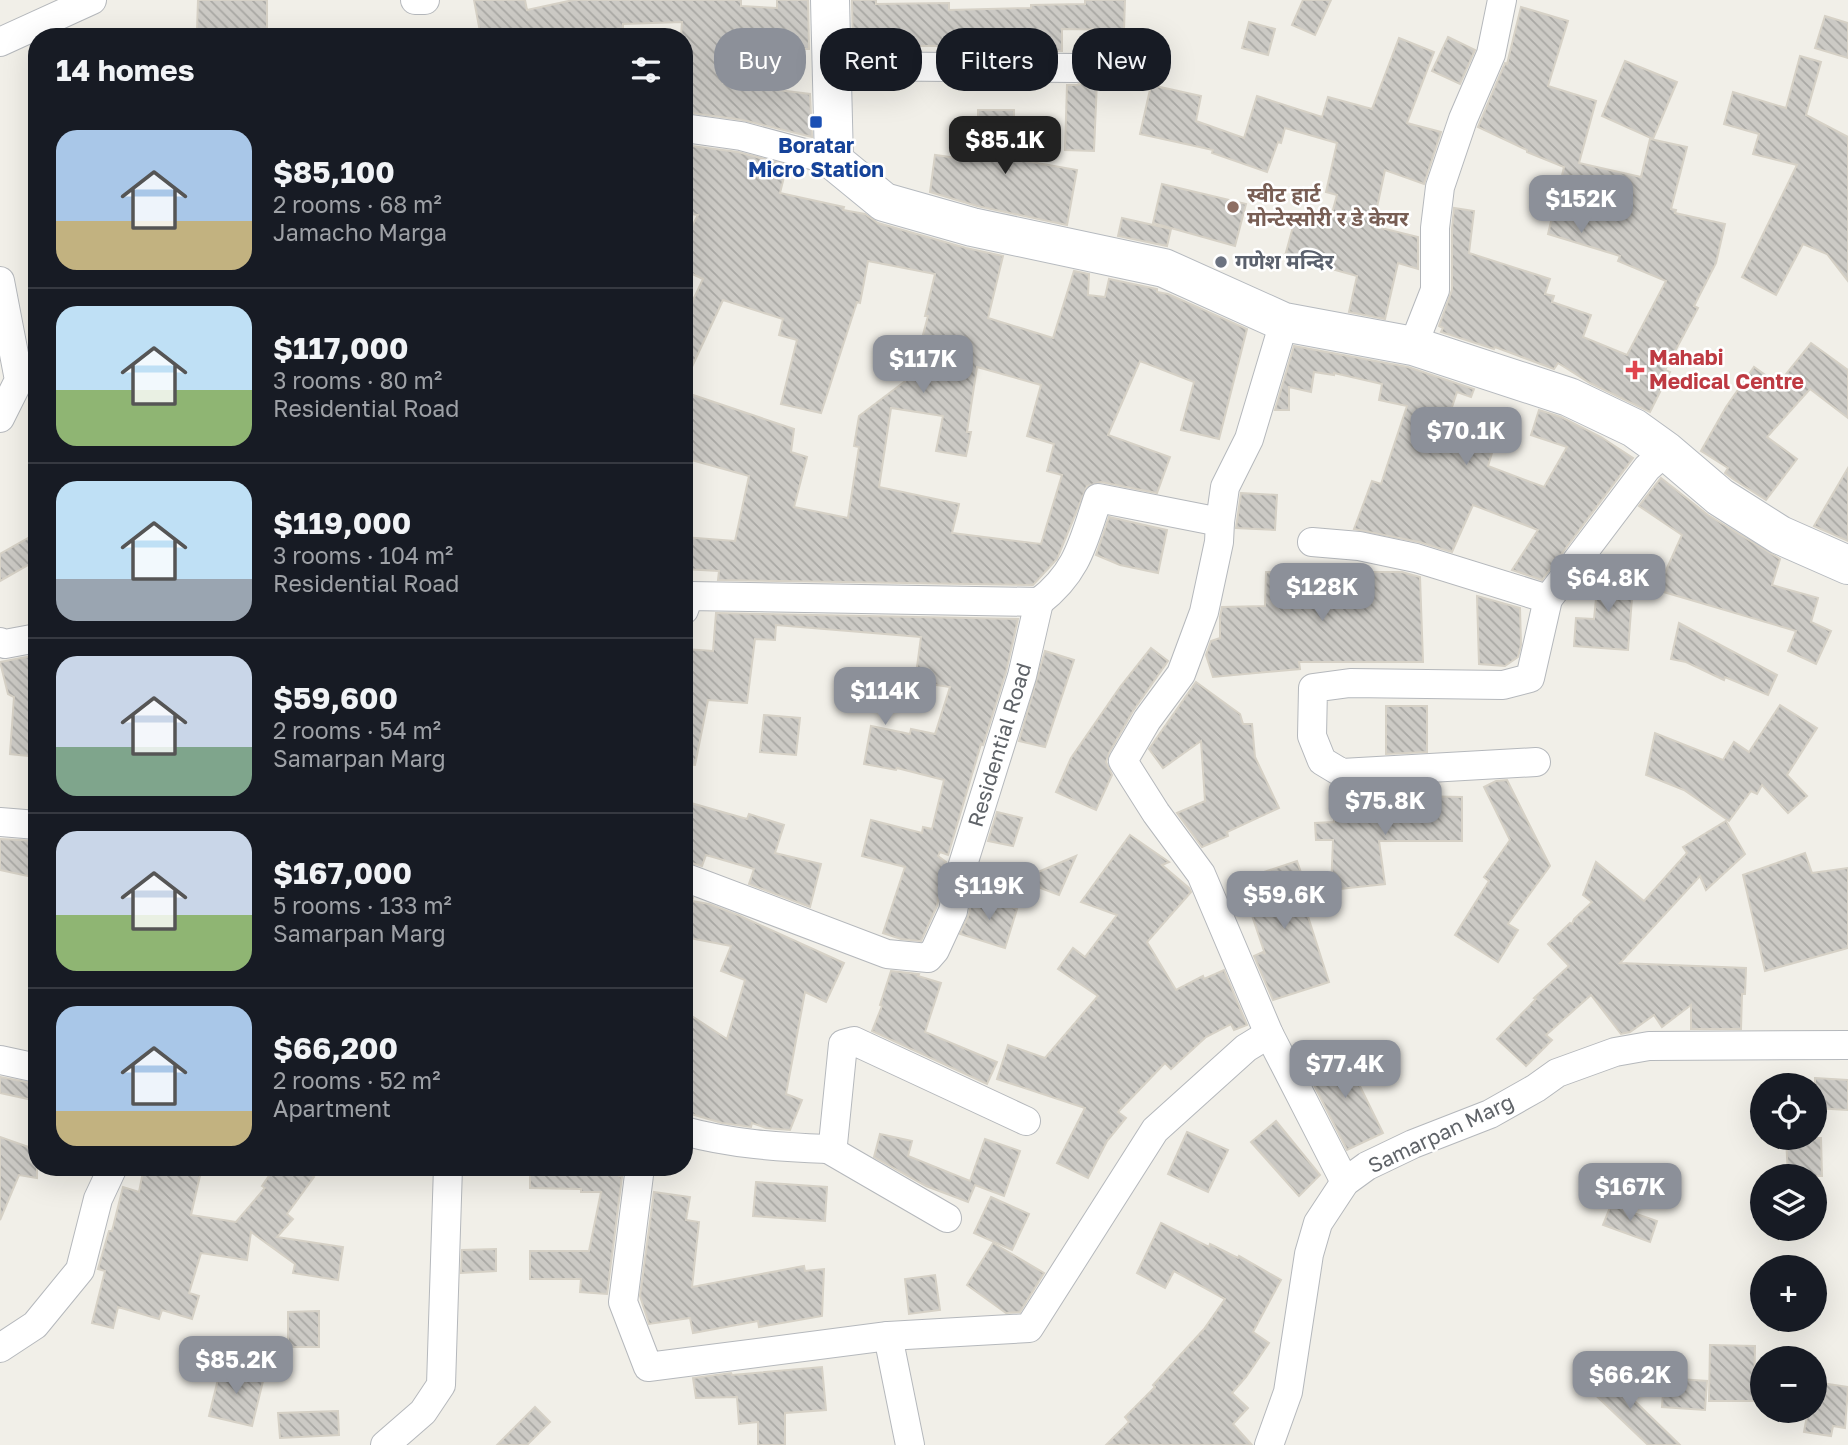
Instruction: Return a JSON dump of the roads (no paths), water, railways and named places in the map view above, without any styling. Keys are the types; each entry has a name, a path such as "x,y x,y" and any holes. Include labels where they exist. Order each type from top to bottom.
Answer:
{"street":[{"path":"31,28 92,0"},
{"path":"415,0 425,0"},
{"path":"830,0 830,28"},
{"path":"1413,346 1435,290 1435,228 1440,187 1463,120 1491,54 1502,0"},
{"path":"0,42 28,29"},
{"path":"922,67 1072,68"},
{"path":"831,91 834,161"},
{"path":"693,129 741,136 834,161 884,202 984,229 1164,268 1284,321 1413,346 1569,397 1634,428 1720,497 1780,535 1848,565"},
{"path":"0,281 28,377 0,418"},
{"path":"1284,321 1248,439 1225,487 1219,542 1204,612 1181,674 1147,720 1123,761 1156,814 1201,874 1269,1034 1345,1182"},
{"path":"1535,762 1342,773 1322,761 1312,736 1312,688 1350,683 1503,685 1530,678 1548,599 1647,468 1666,451"},
{"path":"693,600 1039,602 1058,587 1075,563 1098,498 1220,522"},
{"path":"1312,542 1359,546 1416,558 1548,599"},
{"name":"Residential Road","path":"693,880 887,954 928,958 936,950 953,911 960,874 1019,687 1039,602"},
{"path":"0,642 5,644 28,640"},
{"path":"0,822 28,824"},
{"path":"639,1176 623,1302 648,1367 888,1336 1030,1328 1155,1130 1246,1048 1269,1034"},
{"path":"828,1149 833,1144 843,1044 854,1041 1026,1121"},
{"name":"Samarpan Marg","path":"1269,1445 1288,1392 1312,1244 1318,1223 1345,1182 1367,1166 1413,1144 1490,1114 1557,1073 1615,1052 1649,1046 1848,1045"},
{"path":"0,1060 28,1066"},
{"path":"693,1133 776,1147 828,1149 947,1218"},
{"path":"0,1348 35,1325 80,1270 98,1199 109,1176"},
{"path":"385,1445 423,1412 441,1385 448,1176"},
{"path":"888,1336 910,1445"}],"place":[{"name":"Boratar Micro Station","path":"816,122"},
{"name":"स्वीट हार्ट मोन्टेस्सोरी र डे केयर","path":"1233,207"},
{"name":"गणेश मन्दिर","path":"1221,262"},
{"name":"Mahabi Medical Centre","path":"1635,370"}]}
